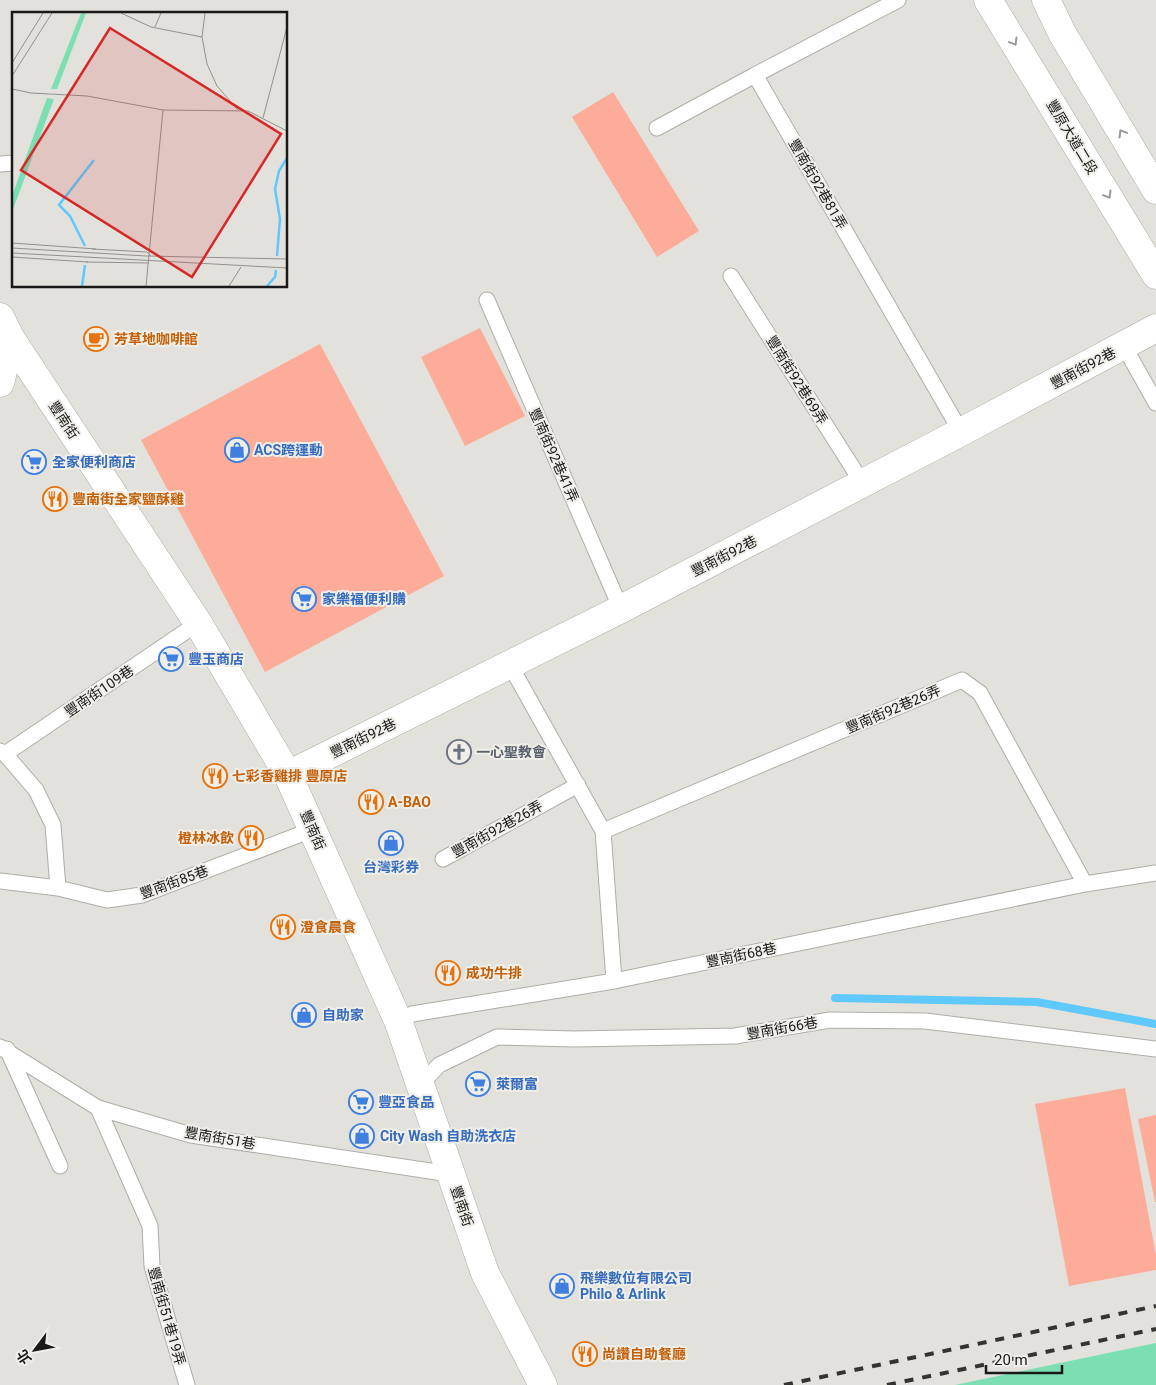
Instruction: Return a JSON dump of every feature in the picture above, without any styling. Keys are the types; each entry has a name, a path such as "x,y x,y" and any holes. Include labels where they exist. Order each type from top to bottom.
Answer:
{"street":[{"name":"豐原大道二段","path":"988,0 1156,274"},
{"path":"1046,0 1062,33 1156,190"},
{"path":"0,383 5,328"},
{"name":"豐南街","path":"5,328 198,623 288,775 314,829 399,1024 485,1272 544,1385"},
{"name":"豐南街92巷","path":"288,775 621,609 1156,328"}],"lane":[{"path":"657,128 898,0"},
{"name":"豐南街92巷81弄","path":"755,75 961,432"},
{"name":"豐南街92巷69弄","path":"732,276 862,484"},
{"name":"豐南街92巷41弄","path":"487,300 621,609"},
{"path":"1124,346 1156,403"},
{"name":"豐南街109巷","path":"2,753 198,623"},
{"path":"510,665 603,831 614,981"},
{"name":"豐南街92巷26弄","path":"603,831 962,680 980,693 1085,884"},
{"path":"2,753 36,790 53,825 58,888"},
{"name":"豐南街92巷26弄","path":"443,859 578,784"},
{"name":"豐南街85巷","path":"0,881 58,888 107,900 142,895 314,829"},
{"name":"豐南街68巷","path":"399,1024 412,1014 614,981 1085,884 1156,873"},
{"name":"豐南街66巷","path":"421,1084 439,1065 497,1037 574,1039 735,1036 830,1020 926,1021 1156,1049"},
{"name":"豐南街51巷","path":"4,1048 98,1108 191,1135 450,1174"},
{"name":"豐南街51巷","path":"4,1048 60,1166"},
{"name":"豐南街51巷19弄","path":"98,1108 150,1226 152,1266 187,1385"}],"green space":[{"path":"1156,1343 1156,1385 955,1385"}],"building":[{"path":"613,92 699,231 657,257 572,117"},
{"path":"480,328 525,416 465,446 421,357"},
{"path":"320,344 444,576 265,672 141,440"},
{"path":"1125,1088 1156,1256 1156,1270 1069,1286 1035,1104"},
{"path":"1156,1115 1156,1202 1155,1202 1138,1119"}],"waterway":[{"path":"835,998 1037,1002 1156,1024"}],"railway":[{"path":"784,1385 1156,1306"},
{"path":"887,1385 1156,1329"}],"place":[{"name":"芳草地咖啡館","path":"96,339"},
{"name":"ACS跨運動","path":"237,450"},
{"name":"全家便利商店","path":"34,462"},
{"name":"豐南街全家鹽酥雞","path":"55,499"},
{"name":"家樂福便利購","path":"304,599"},
{"name":"豐玉商店","path":"171,659"},
{"name":"一心聖教會","path":"459,752"},
{"name":"七彩香雞排 豐原店","path":"215,776"},
{"name":"A-BAO","path":"371,802"},
{"name":"橙林冰飲","path":"251,838"},
{"name":"台灣彩券","path":"391,843"},
{"name":"澄食晨食","path":"283,927"},
{"name":"成功牛排","path":"448,973"},
{"name":"自助家","path":"304,1015"},
{"name":"萊爾富","path":"478,1084"},
{"name":"豐亞食品","path":"361,1102"},
{"name":"City Wash 自助洗衣店","path":"362,1136"},
{"name":"飛樂數位有限公司 Philo & Arlink","path":"562,1286"},
{"name":"尚讚自助餐廳","path":"585,1354"}]}
